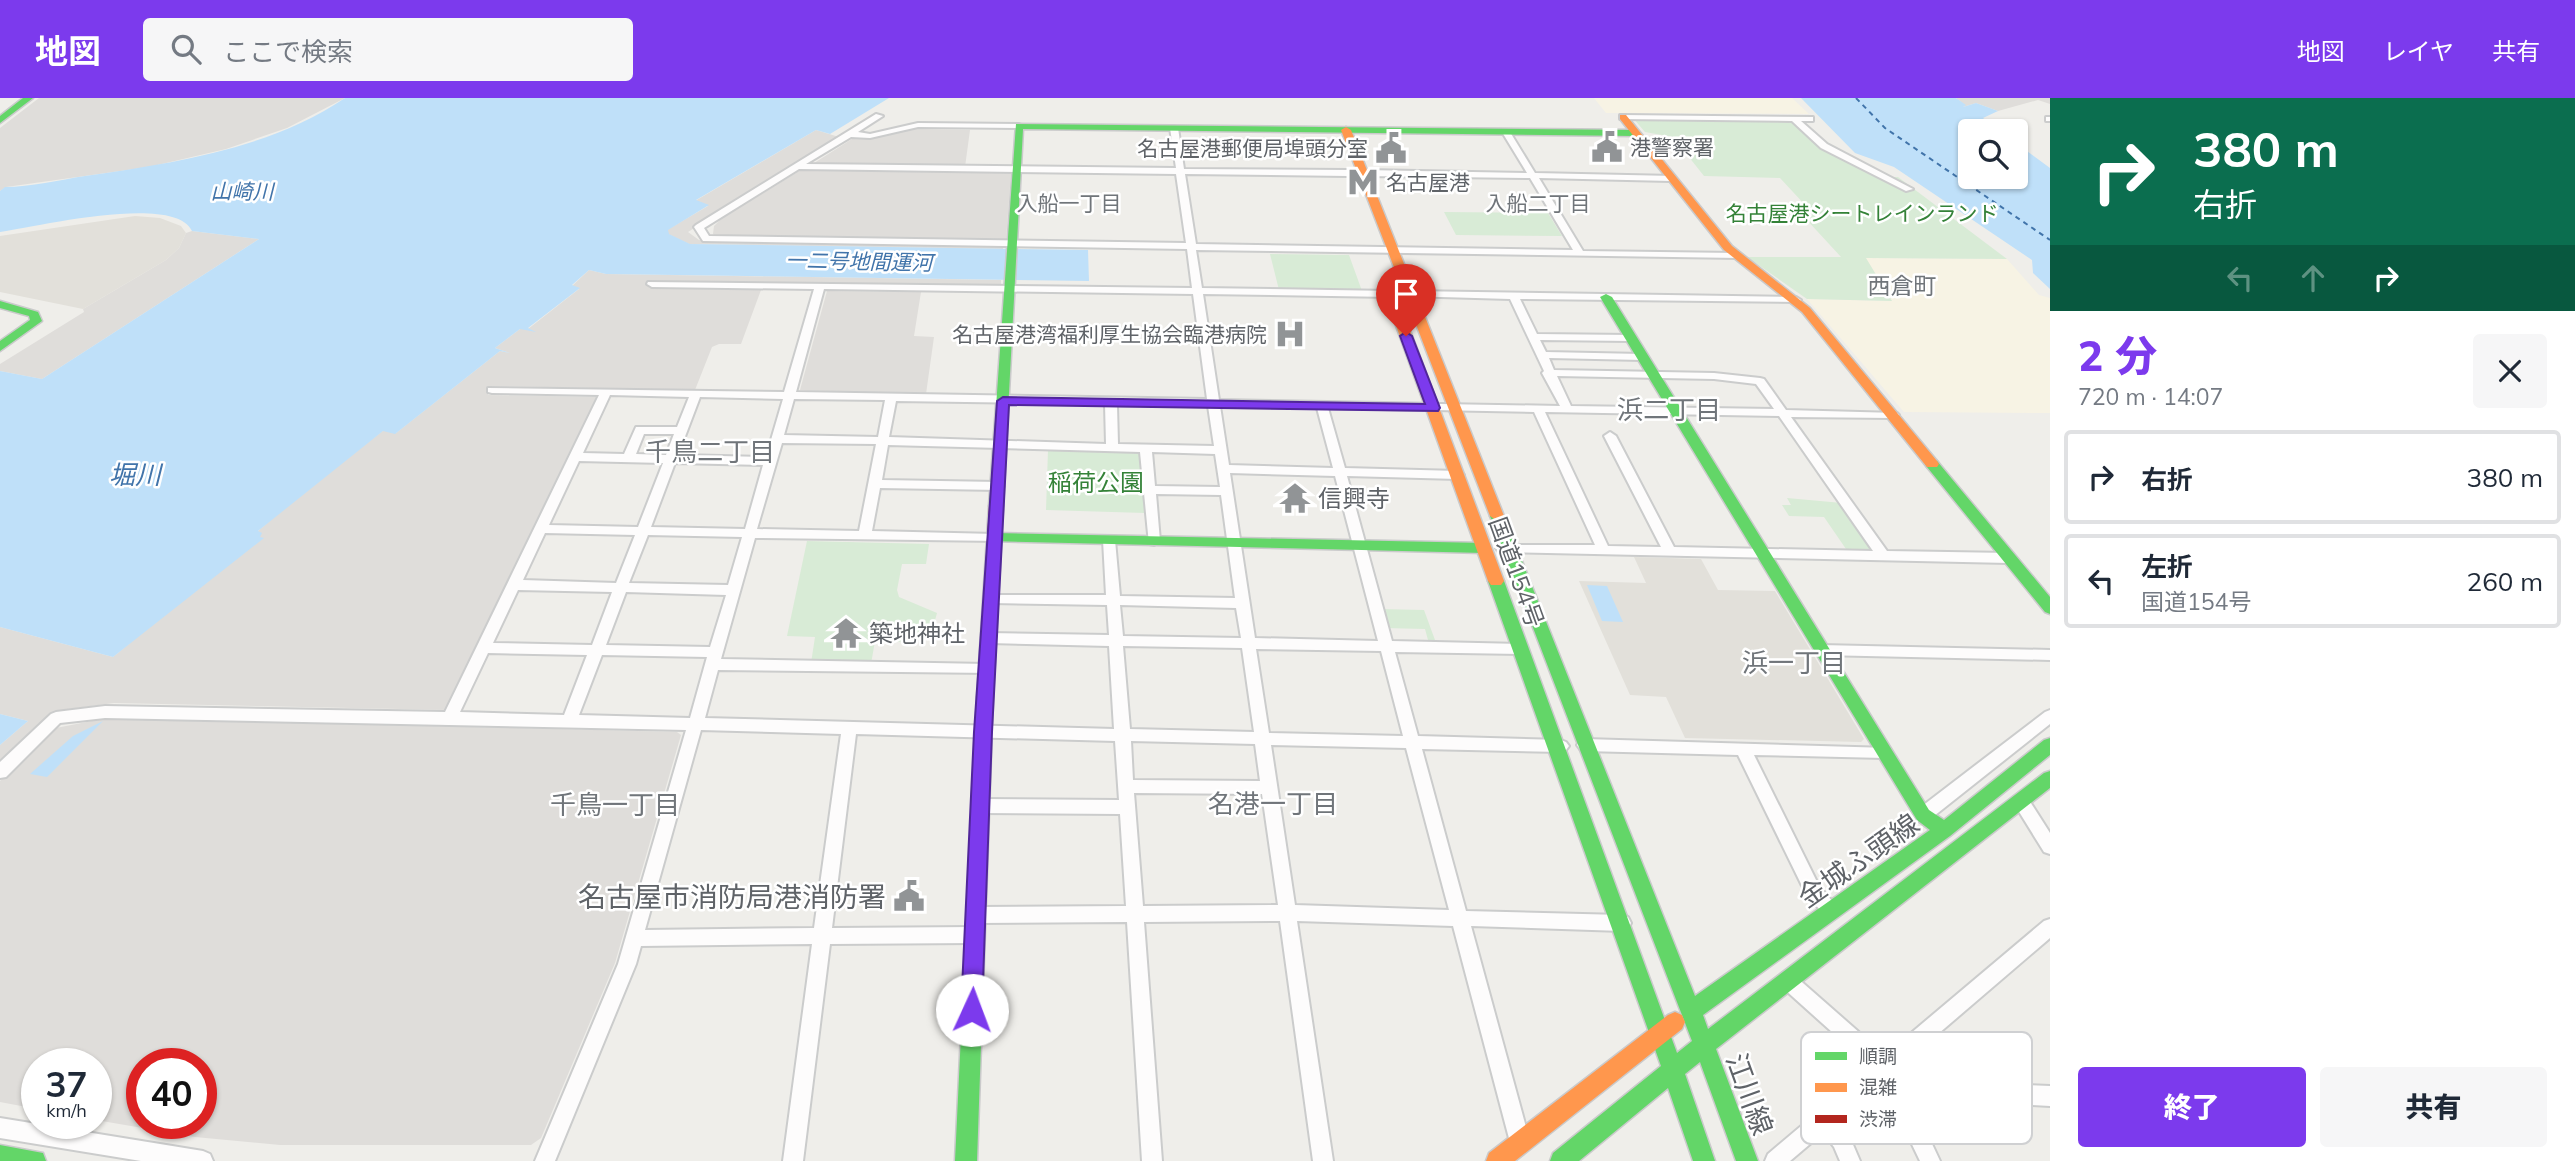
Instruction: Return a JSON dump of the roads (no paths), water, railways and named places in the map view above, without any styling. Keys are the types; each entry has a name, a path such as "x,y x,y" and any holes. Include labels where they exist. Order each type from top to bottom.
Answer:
{"main road":[{"path":"0,120 29,98"},
{"path":"1623,117 1735,256 1796,300 2050,608"},
{"path":"966,1161 983,732 1019,126 1635,133"},
{"name":"国道154号","path":"1339,130 1356,173 1394,251 1453,408 1704,1045"},
{"name":"国道154号","path":"1356,173 1376,250 1661,1030 1673,1070"},
{"path":"1606,297 1923,815 1944,830"},
{"path":"0,304 34,314 37,321 0,347"},
{"path":"995,538 1484,548"},
{"name":"金城ふ頭線","path":"1691,1012 1944,830 2050,745"},
{"name":"金城ふ頭線","path":"1704,1045 2050,778"},
{"path":"1497,1161 1661,1030 1691,1012"},
{"path":"1561,1161 1704,1045"},
{"name":"江川線","path":"1704,1045 1747,1161"},
{"path":"1673,1070 1704,1161"},
{"path":"0,1156 35,1161"}],"street":[{"path":"879,116 699,227 706,239 1735,256"},
{"path":"1623,117 1810,119"},
{"path":"1794,119 1824,146 1909,189"},
{"path":"850,134 870,136 918,125 1019,126"},
{"path":"1174,128 1323,1161"},
{"path":"1506,131 1580,254"},
{"path":"799,167 1671,178"},
{"path":"652,284 1392,294"},
{"path":"545,1161 627,964 820,287"},
{"path":"1410,294 1796,300"},
{"path":"1514,296 1543,355"},
{"path":"1535,337 1631,338"},
{"path":"1543,355 1540,355 1567,410"},
{"path":"1543,355 1642,357"},
{"path":"1548,373 1714,376 1760,381 1883,555"},
{"path":"492,390 1893,415"},
{"path":"450,718 606,393"},
{"path":"569,721 696,394"},
{"path":"865,535 891,398"},
{"path":"1111,402 1112,449"},
{"path":"1322,406 1521,1143"},
{"path":"1538,409 1604,550"},
{"path":"628,458 640,430 682,431"},
{"path":"1610,436 1670,551"},
{"path":"777,439 1220,450"},
{"path":"1146,449 1154,541"},
{"path":"575,457 771,461"},
{"path":"1223,469 1458,475"},
{"path":"875,484 998,486"},
{"path":"1149,489 1226,491"},
{"path":"541,529 995,538"},
{"path":"1109,540 1152,1161"},
{"path":"1484,548 2009,558"},
{"path":"513,585 733,590"},
{"path":"992,598 1242,603"},
{"path":"989,638 1521,649"},
{"path":"484,648 597,650 713,658 987,669"},
{"path":"1821,649 2050,655"},
{"path":"0,772 56,718 105,712 1884,752"},
{"path":"1923,815 2050,716"},
{"path":"793,1161 849,728"},
{"path":"1743,749 1813,891 1831,910"},
{"path":"1126,786 1269,789"},
{"path":"2021,802 2050,847"},
{"path":"980,806 1128,807"},
{"path":"976,915 1287,914 1622,923"},
{"path":"1926,1032 2050,927"},
{"path":"634,938 975,935"},
{"path":"1789,982 1845,1032"},
{"path":"2032,1095 2050,1096"},
{"path":"0,1128 203,1161"},
{"path":"1775,1161 1801,1139"},
{"path":"1844,1144 1850,1161"},
{"path":"1922,1144 1930,1161"}],"water":[{"name":"堀川","path":"345,98 889,98 830,134 816,130 696,200 709,205 668,230 669,234 690,244 1088,250 1089,281 606,274 589,270 572,285 580,288 528,328 536,332 520,329 495,348 510,353 500,351 395,434 383,431 258,531 262,533 260,537 264,538 113,657 0,627 0,371 42,379 259,239 192,231 180,220 160,214 133,213 72,219 0,232 0,191 5,187 35,185 152,166 220,151 285,130"},
{"path":"1801,98 1956,98 1966,105 1963,107 1976,103 1998,111 1984,119 1958,119 1958,189 2028,189 2028,152 2050,168 2050,289 2033,273 2032,260 1894,167 1855,153"},
{"path":"1587,585 1607,586 1623,622 1602,621"},
{"path":"0,714 28,721 0,745"},
{"path":"103,721 47,777 30,774 73,736"}],"place":[{"name":"港警察署","path":"1607,147"},
{"name":"名古屋港郵便局埠頭分室","path":"1391,148"},
{"name":"名古屋港","path":"1363,182"},
{"name":"名古屋港湾福利厚生協会臨港病院","path":"1290,334"},
{"name":"信興寺","path":"1295,498"},
{"name":"築地神社","path":"846,633"},
{"name":"名古屋市消防局港消防署","path":"909,896"}],"district":[{"name":"入船一丁目","path":"1069,203"},
{"name":"入船二丁目","path":"1538,203"},
{"name":"西倉町","path":"1902,285"},
{"name":"浜二丁目","path":"1669,409"},
{"name":"千鳥二丁目","path":"710,451"},
{"name":"浜一丁目","path":"1794,662"},
{"name":"名港一丁目","path":"1273,803"},
{"name":"千鳥一丁目","path":"615,804"}],"water label":[{"name":"山崎川","path":"242,191"},
{"name":"一二号地間運河","path":"859,261"}],"park label":[{"name":"名古屋港シートレインランド","path":"1862,213"},
{"name":"稲荷公園","path":"1096,482"}]}
